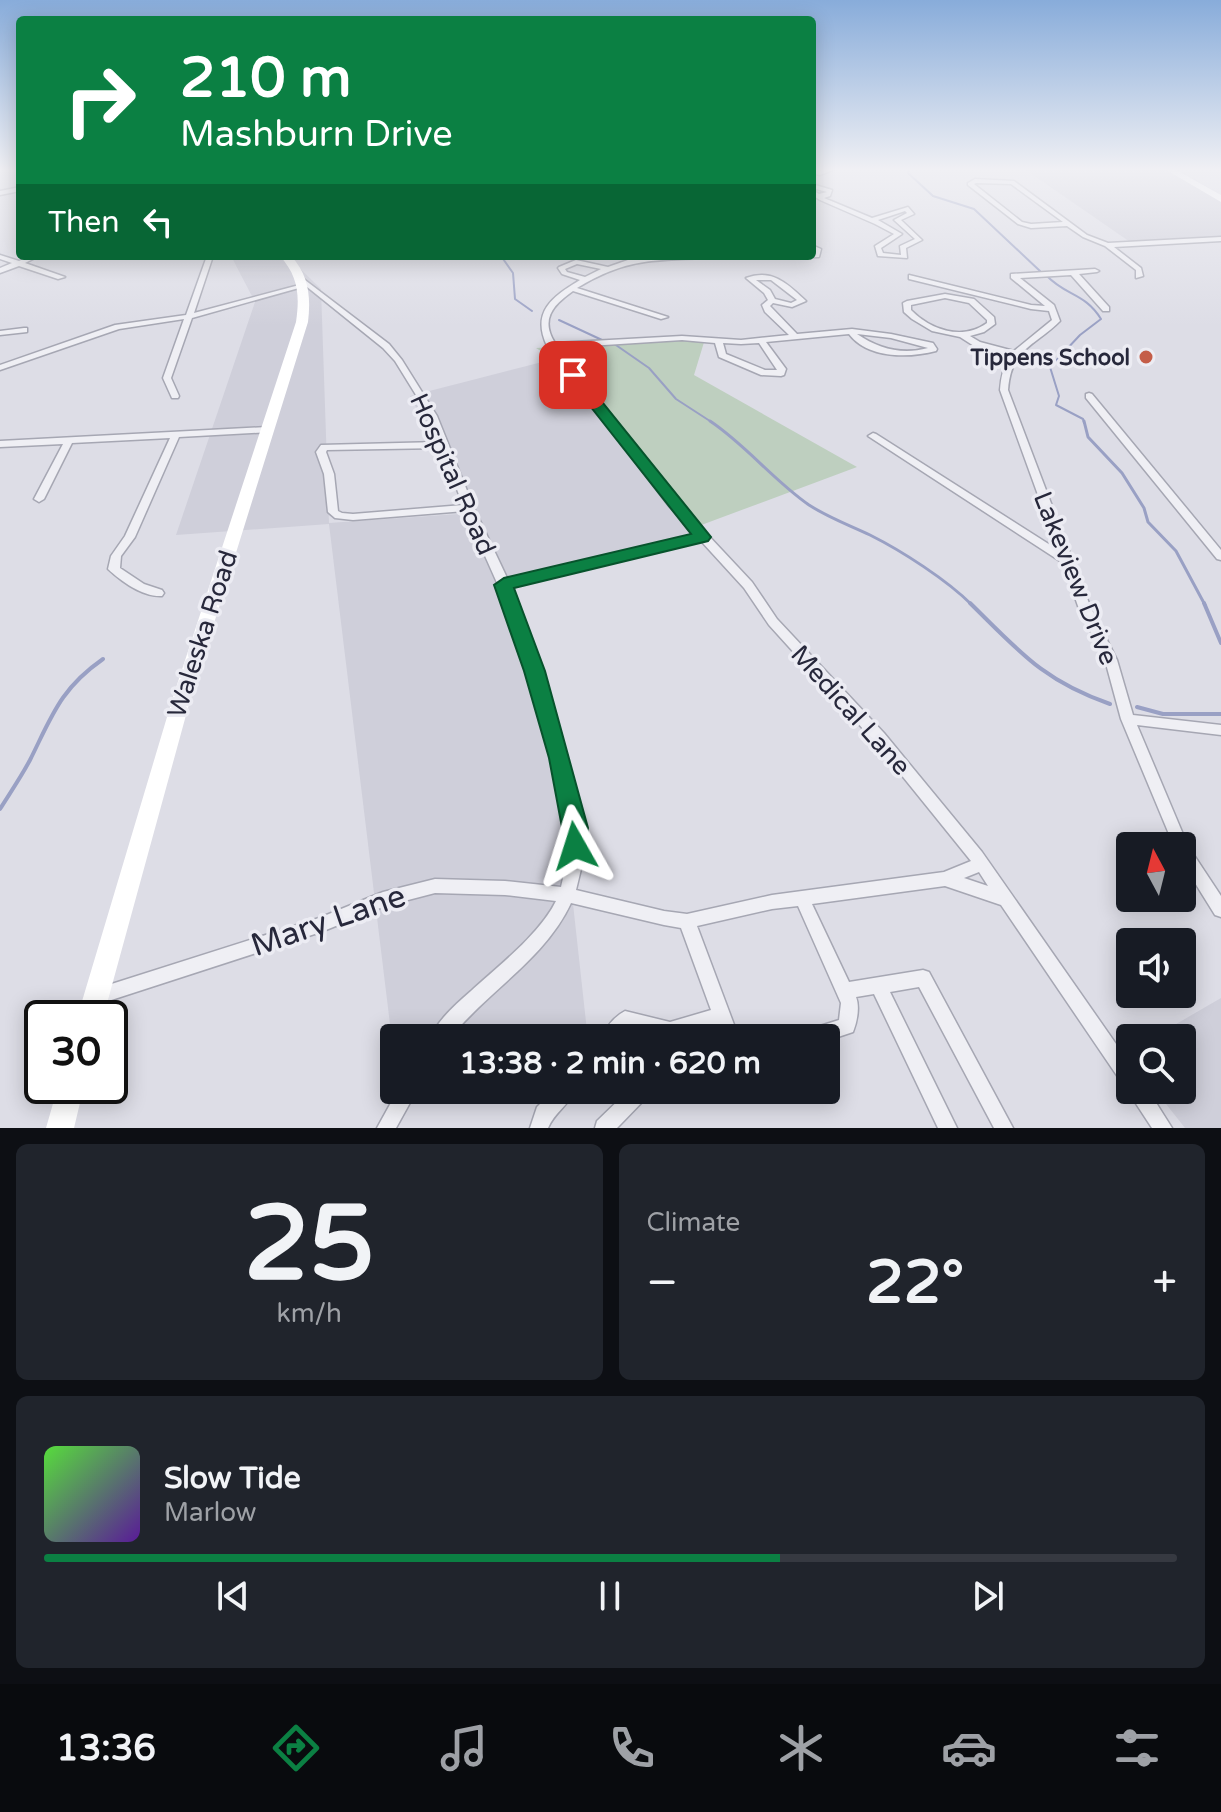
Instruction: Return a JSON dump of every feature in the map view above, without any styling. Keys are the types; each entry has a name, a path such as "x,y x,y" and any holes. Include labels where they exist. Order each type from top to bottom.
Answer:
{"main road":[{"path":"290,260 302,282"},
{"name":"Waleska Road","path":"95,1000 160,769 302,322 306,300 302,282"},
{"path":"60,1128 66,1104"}],"street":[{"path":"880,221 899,236 877,247 877,252 892,258 905,257 902,247 919,240 898,221"},
{"path":"1017,221 1031,226 1069,224"},
{"path":"1064,221 1107,245 1139,269 1139,276"},
{"path":"1107,245 1221,239"},
{"path":"0,257 61,277"},
{"path":"0,271 25,260"},
{"path":"175,396 167,378 208,260"},
{"path":"639,260 609,269 558,299 546,313 544,330 551,346 682,338 761,340 852,331 891,336 930,345 933,349 892,354 881,352 854,336 852,331"},
{"path":"587,280 564,273 561,268 576,262 609,269"},
{"path":"964,334 985,331 991,324 991,319 971,301 945,296 907,303 907,310 913,318 925,326 964,334 977,344 1014,352 1056,321 1052,309 1014,276 1095,271"},
{"path":"1073,272 1106,309"},
{"path":"912,277 1031,307 1052,309"},
{"path":"772,301 767,292 750,278 773,278 802,301 792,305 772,301 766,305 794,335"},
{"path":"0,368 49,353 106,330 191,316 302,282"},
{"name":"Hospital Road","path":"302,282 386,346 433,416 469,508 504,585 534,671 576,828 574,865 567,895 558,914 528,950 450,1024"},
{"path":"573,289 664,317"},
{"path":"0,333 24,330"},
{"path":"718,340 722,355 764,373 781,373 782,369 761,340"},
{"name":"Medical Lane","path":"551,346 641,464 702,537 748,585 796,649 925,792 982,864 1116,1060"},
{"name":"Lakeview Drive","path":"1014,352 1004,375 1004,390 1084,606 1111,660 1128,719 1175,832"},
{"path":"1089,396 1221,557"},
{"path":"0,444 267,430"},
{"path":"158,593 140,587 114,569 116,556 130,537 176,434"},
{"path":"873,436 1067,561"},
{"path":"39,499 69,440"},
{"path":"445,445 324,447 321,452 329,474 333,512 339,516 353,517 469,508"},
{"path":"504,585 702,537"},
{"path":"1128,719 1221,730"},
{"path":"725,1024 687,921 802,898 945,879 982,864"},
{"name":"Lakeview Drive","path":"1196,871 1221,910"},
{"path":"945,879 1006,899"},
{"name":"Mary Lane","path":"96,997 321,925 411,891 465,886 567,895 687,921"},
{"path":"802,898 850,1003 847,1026 840,1028"},
{"path":"845,991 923,978 1004,1128"},
{"path":"878,985 948,1128"},
{"path":"692,1024 721,1015"},
{"path":"622,1024 625,1020 641,1024"},
{"path":"386,1128 400,1104"},
{"path":"539,1128 544,1114 553,1104"},
{"path":"604,1128 628,1104"},
{"path":"1147,1104 1163,1128"}],"shaded area":[{"path":"1099,221 1221,221 1221,238 1133,244"},
{"path":"233,260 291,260 321,289 329,523 473,513 410,396 554,359 706,539 495,580 546,716 564,822 586,1024 390,1024 329,524 176,535 255,302"},
{"path":"1221,998 1221,1128 1185,1128 1166,1104 1196,1104 1196,1024 1176,1024"}],"green space":[{"path":"705,339 694,375 857,467 696,527 554,359 536,348"}],"waterway":[{"path":"986,221 1040,271"},
{"path":"504,260 513,273 515,299 532,311"},
{"path":"1047,276 1082,299 1101,319 1080,335 1050,367 1059,396 1056,405 1083,419 1084,423"},
{"path":"559,320 602,340"},
{"path":"613,343 649,368 676,399 710,421"},
{"path":"710,421 809,505 910,558 972,605"},
{"path":"1084,421 1088,437 1122,473 1144,508 1148,522 1176,551 1204,604"},
{"path":"970,603 1018,650 1049,675 1110,704"},
{"path":"1204,604 1221,643"},
{"path":"0,809 27,766 59,704 77,681 103,659"},
{"path":"1137,707 1163,714 1221,714"}],"place":[{"name":"Tippens School","path":"1146,357"}],"route":[{"path":"573,375 702,537 504,585 560,758 576,828 575,846"}]}
